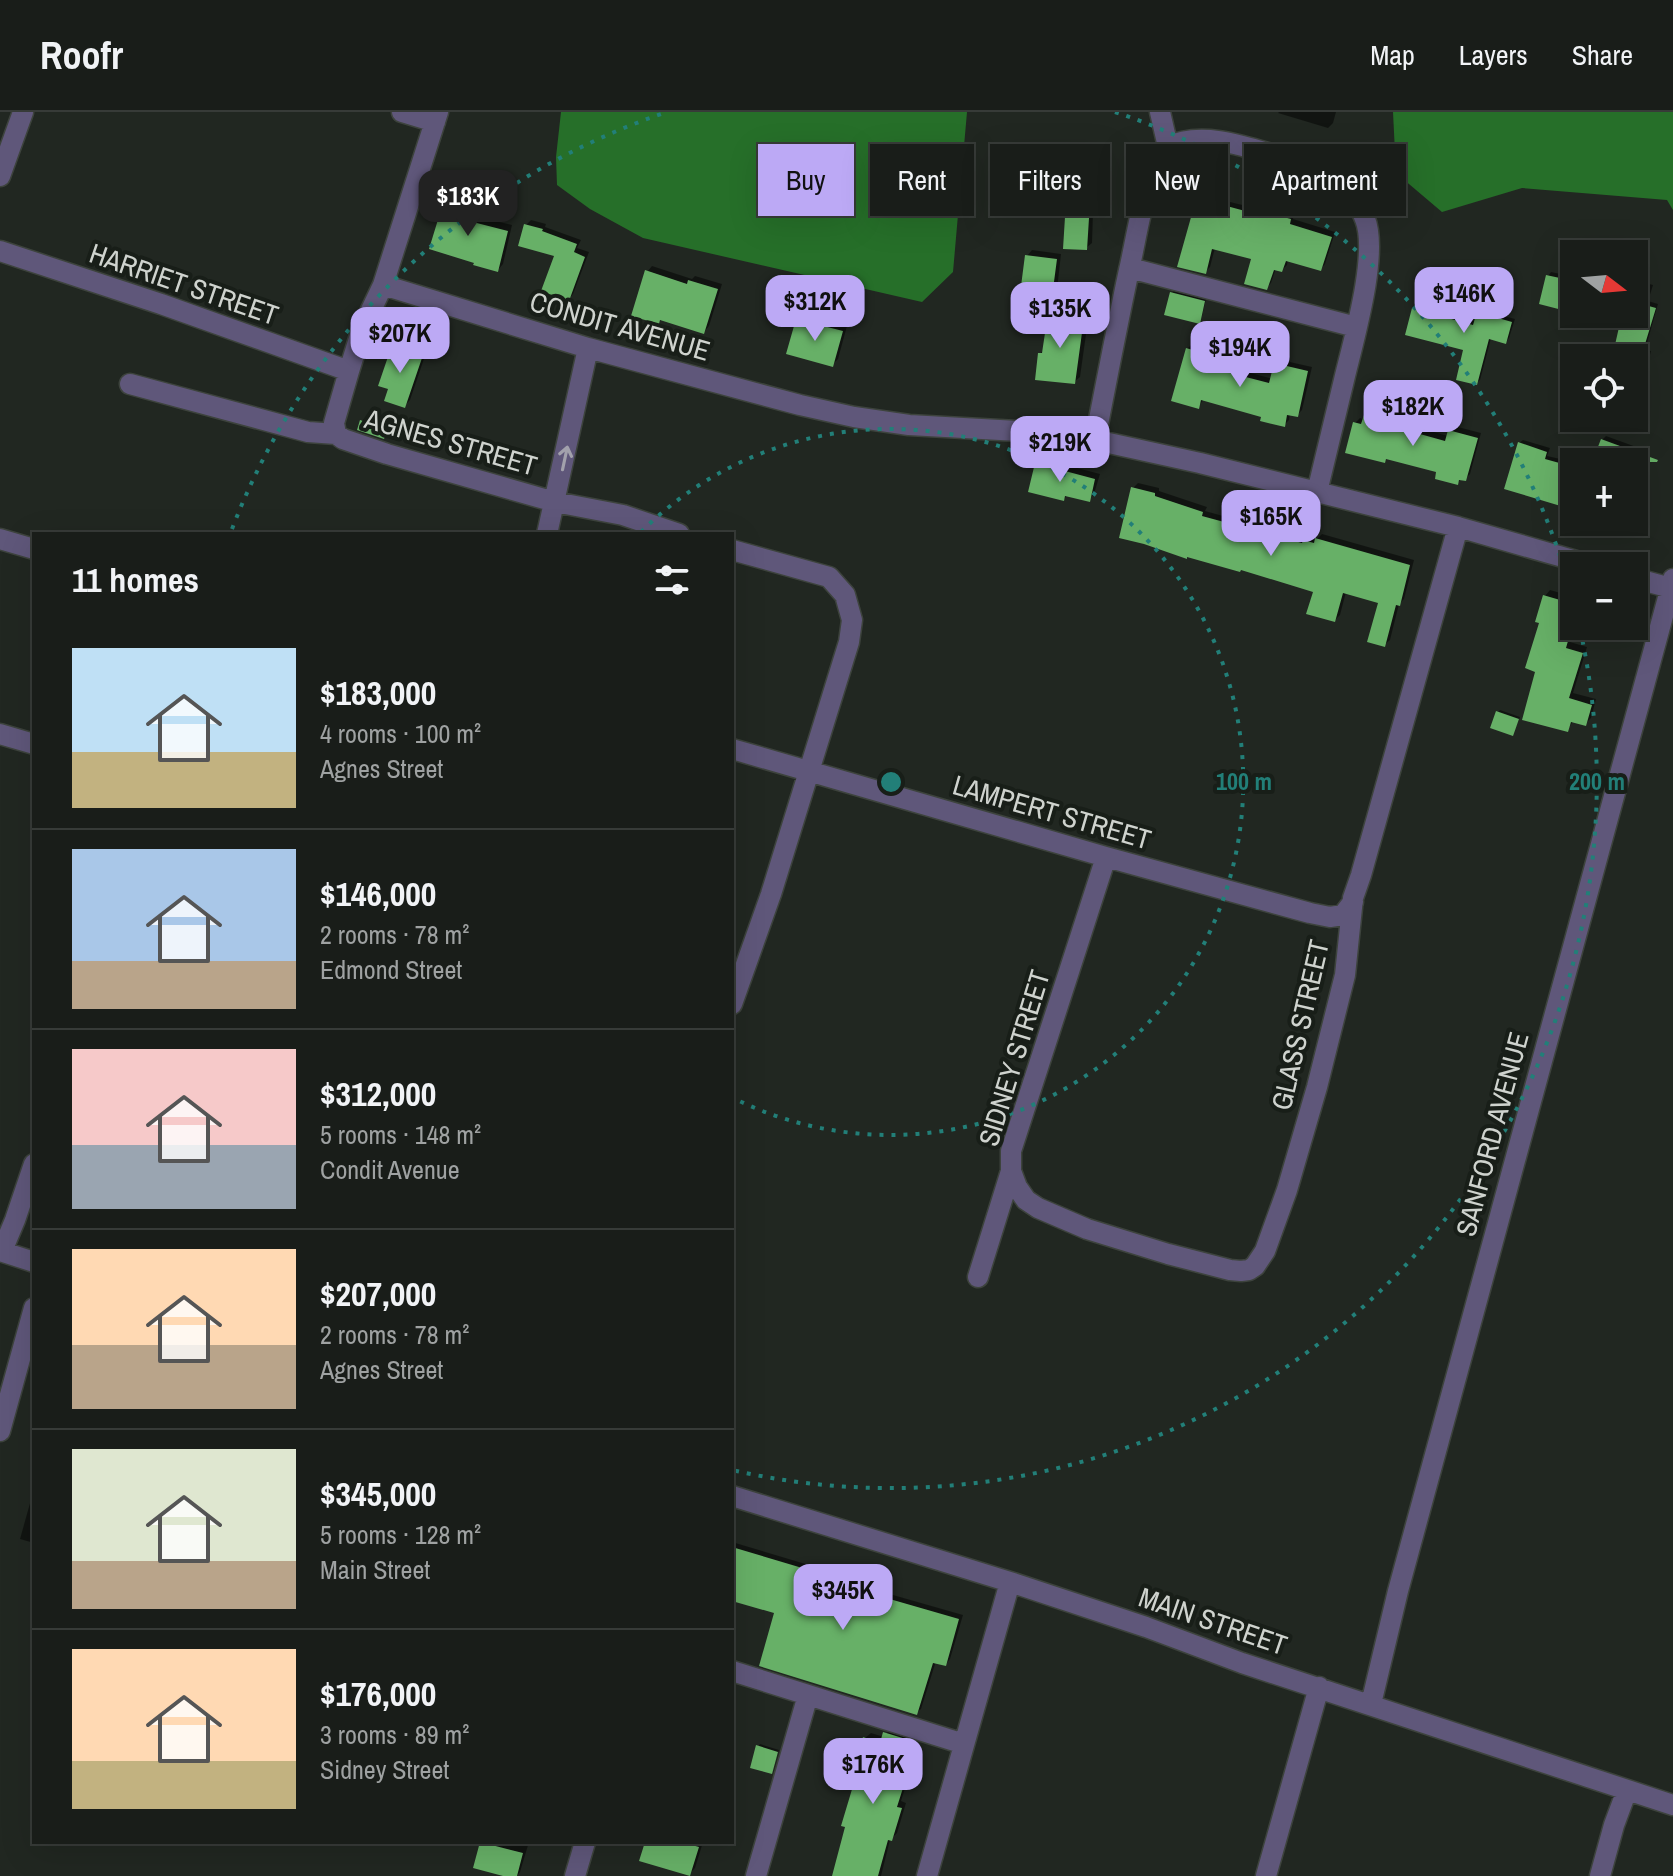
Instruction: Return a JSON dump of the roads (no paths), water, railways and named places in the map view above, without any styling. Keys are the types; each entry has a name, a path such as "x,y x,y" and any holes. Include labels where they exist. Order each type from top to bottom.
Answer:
{"street":[{"path":"0,176 23,112"},
{"path":"402,112 437,117"},
{"path":"1160,112 1167,144"},
{"name":"AGNES STREET","path":"437,117 383,285 362,329 334,423 336,434 387,454 555,502 623,515 673,532"},
{"path":"1174,144 1185,139 1216,141 1275,155 1319,172 1345,191 1367,221 1370,240 1368,266 1317,492"},
{"path":"1095,440 1141,216"},
{"name":"HARRIET STREET","path":"0,251 349,371"},
{"path":"1130,268 1356,327"},
{"name":"CONDIT AVENUE","path":"383,285 588,348 800,405 909,425 1037,432 1095,440 1458,527 1560,556"},
{"path":"548,532 588,348"},
{"path":"130,384 308,432 336,434"},
{"name":"GLASS STREET","path":"1011,1171 1026,1200 1087,1229 1230,1270 1249,1270 1255,1266 1265,1251 1287,1190 1317,1087 1345,975 1353,902 1458,527"},
{"path":"0,539 32,548"},
{"path":"734,551 829,577 845,595 852,620 849,642 771,894 734,998"},
{"path":"1648,580 1672,584"},
{"name":"SANFORD AVENUE","path":"1371,1704 1411,1544 1672,584"},
{"path":"0,734 32,743"},
{"name":"LAMPERT STREET","path":"734,750 1106,857 1330,917 1343,915 1353,902"},
{"name":"SIDNEY STREET","path":"978,1277 1011,1171 1011,1151 1106,857"},
{"path":"32,1170 1,1251 32,1261"},
{"path":"0,1431 32,1315"},
{"name":"MAIN STREET","path":"734,1497 1010,1582 1242,1663 1673,1805"},
{"path":"927,1876 1010,1582"},
{"path":"734,1672 964,1744"},
{"path":"1266,1876 1319,1687"},
{"path":"756,1876 808,1695"},
{"path":"1600,1876 1627,1790"},
{"path":"575,1876 584,1844"}]}
